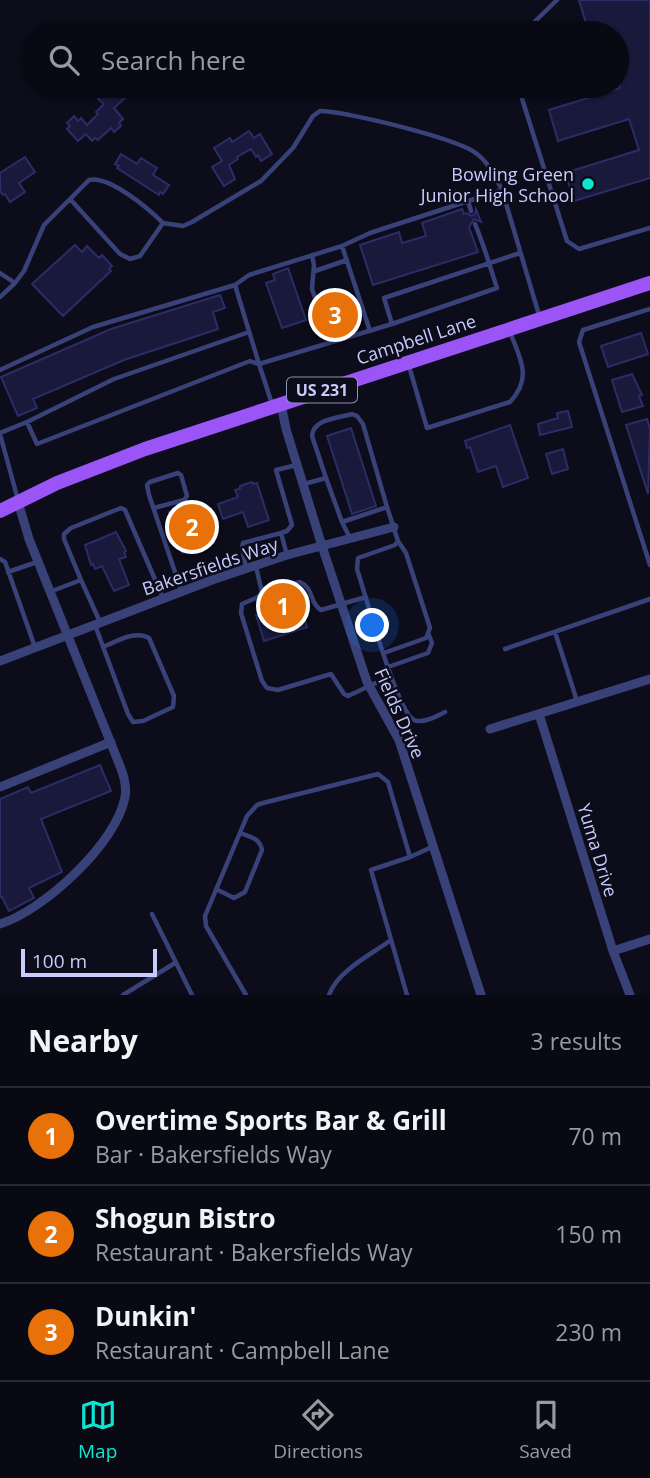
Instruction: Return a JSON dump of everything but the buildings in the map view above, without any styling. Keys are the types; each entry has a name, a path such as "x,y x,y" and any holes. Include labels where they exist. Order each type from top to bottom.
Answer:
{"main road":[{"name":"Campbell Lane","path":"0,511 96,467 650,283"}],"street":[{"name":"Fields Drive","path":"277,405 370,687 399,740 481,995"},
{"path":"0,924 25,914 62,886 87,861 113,825 122,807 125,790 123,773 22,520 18,502"},
{"name":"Bakersfields Way","path":"0,661 251,567 350,537 394,527"},
{"path":"490,729 650,679"},
{"name":"Yuma Drive","path":"539,714 613,951 630,995"},
{"path":"0,787 111,742"},
{"path":"613,951 650,939"}],"lane":[{"path":"535,21 557,0"},
{"path":"522,98 567,241 579,249 650,228"},
{"path":"0,297 15,284 29,263 44,225 89,180 103,179 151,211 163,223 183,226 261,181 280,163 306,131 313,116 320,111 418,132 469,148 485,162 502,190 540,318"},
{"path":"0,369 93,327 235,285 249,275 342,246 370,233 502,190"},
{"path":"70,199 120,254 130,259 140,256 163,223"},
{"path":"468,201 471,211"},
{"path":"27,422 37,444 250,361 259,364 393,324 497,288 475,224"},
{"path":"342,246 370,331"},
{"path":"393,324 384,298 520,253"},
{"path":"312,256 312,289 330,343"},
{"path":"314,271 347,260"},
{"path":"0,273 15,284"},
{"path":"235,285 259,364 277,405"},
{"path":"650,309 583,330 579,342 650,565"},
{"path":"408,362 427,428 510,402 519,393 524,368 509,329"},
{"path":"18,502 0,433 114,379 249,332"},
{"path":"350,537 342,522 312,436 317,424 352,414 363,424 398,541 406,553 429,621 432,643 428,653 388,667"},
{"path":"261,592 243,543 287,531 292,525 276,470 298,465"},
{"path":"154,508 184,500 187,496 181,475 177,473 147,485 154,508 181,591"},
{"path":"304,484 326,478"},
{"path":"342,522 387,507"},
{"path":"103,647 139,634 149,638 174,696 173,707 143,721 133,722 128,714 103,647 97,623 64,539 64,534 71,528 121,508 125,510 163,598"},
{"path":"281,533 288,555"},
{"path":"398,541 396,545 358,558 357,569 401,703 413,720 427,720 445,712"},
{"path":"0,559 5,562 35,647"},
{"path":"8,572 38,561"},
{"path":"51,592 81,580"},
{"path":"366,597 342,606 318,609 309,588 300,582 261,592 258,597 246,601 241,608 262,681 267,688 278,690 331,674 348,696 391,676"},
{"path":"505,649 650,599"},
{"path":"555,632 578,702"},
{"path":"384,653 429,635"},
{"path":"246,995 205,922 205,916 247,816 257,805 378,774 387,782 411,857"},
{"path":"216,889 234,898 245,892 262,850 256,839 240,833"},
{"path":"407,995 371,870 411,857 433,846"},
{"path":"152,914 192,995"},
{"path":"329,995 348,971 391,940"},
{"path":"123,995 175,962"}],"place":[{"name":"Bowling Green Junior High School","path":"588,184"},
{"name":"Dunkin'","path":"335,315"},
{"name":"Shogun Bistro","path":"192,527"},
{"name":"Overtime Sports Bar & Grill","path":"283,606"}]}
